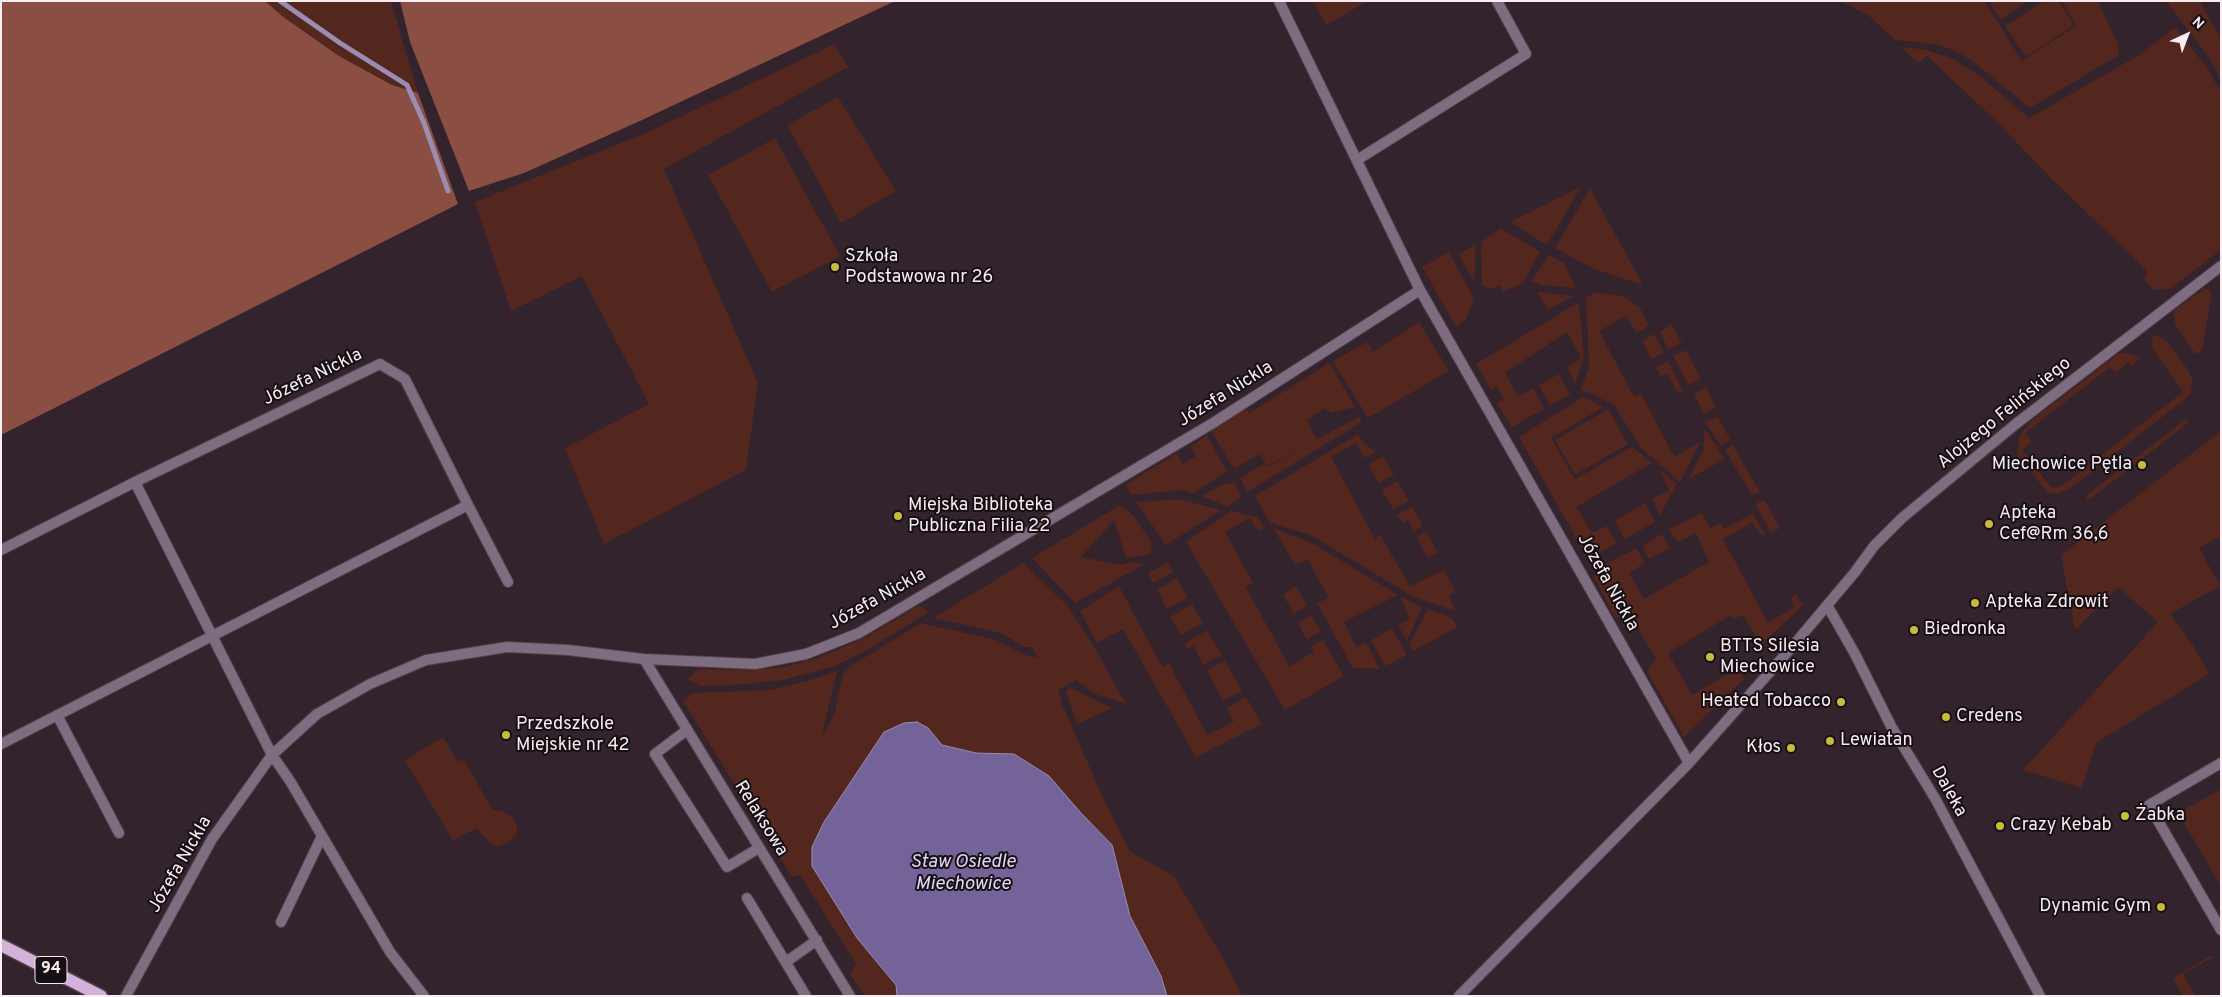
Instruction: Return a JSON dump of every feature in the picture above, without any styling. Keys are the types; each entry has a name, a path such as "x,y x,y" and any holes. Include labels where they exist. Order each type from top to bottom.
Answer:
{"main road":[{"name":"94","path":"1,945 101,996"}],"street":[{"name":"Józefa Nickla","path":"1279,1 1420,290 1689,762"},
{"path":"1357,160 1526,54 1497,1"},
{"name":"Alojzego Felińskiego","path":"1827,605 1856,572 1874,546 1902,518 2017,423 2221,266"},
{"name":"Józefa Nickla","path":"126,996 212,839 272,755 317,714 370,684 426,660 507,647 568,650 644,659 755,664 806,654 859,633 1206,427 1420,290"},
{"name":"Józefa Nickla","path":"1,550 135,482 380,364 405,379 508,582"},
{"path":"135,482 272,755 390,952 424,996"},
{"path":"1,744 468,505"},
{"path":"1459,996 1689,762 1827,605"},
{"name":"Daleka","path":"1827,605 1855,654 1891,726 1936,800 2040,996"},
{"name":"Relaksowa","path":"644,659 850,996"},
{"path":"57,715 119,834"},
{"path":"687,730 655,754 727,867 758,848"},
{"path":"2221,763 2149,805 2221,930"},
{"path":"281,922 322,836"},
{"path":"747,898 806,996"},
{"path":"786,962 817,940"}],"shaded area":[{"path":"1,1 265,1 282,16 339,56 392,85 418,93 458,204 1,435"},
{"path":"265,1 391,1 418,93 392,85 339,56 282,16"},
{"path":"400,1 895,1 642,120 524,173 469,191 410,42"},
{"path":"1313,1 1368,1 1326,25"},
{"path":"1840,1 1985,1 2022,61 2076,26 2062,1 2098,1 2118,44 2119,55 2030,108 1976,64 1956,51 1935,44 1895,40 1868,15"},
{"path":"1989,1 2028,1 2000,20"},
{"path":"2044,1 2059,1 2074,25 2026,57 2005,26"},
{"path":"2166,1 2200,1 2221,39 2221,79 2208,56"},
{"path":"2174,28 2177,29 2210,72 2221,93 2221,250 2170,289 2154,290 2144,280 2147,271 2050,177 1995,120 1927,56 1919,63 1900,47 1923,49 1951,58 1980,76 2029,118 2139,55"},
{"path":"835,44 848,67 664,169 758,383 746,470 604,544 565,448 649,404 582,276 511,311 475,202 648,132"},
{"path":"838,97 896,191 841,223 787,125"},
{"path":"775,138 840,256 772,292 708,175"},
{"path":"1581,187 1547,245 1510,222"},
{"path":"1590,188 1643,285 1594,269 1555,248"},
{"path":"1501,228 1540,252 1523,283 1503,292 1500,285 1490,289 1482,286 1481,242"},
{"path":"1476,244 1474,281 1458,254"},
{"path":"1449,252 1474,299 1466,319 1456,327 1422,267"},
{"path":"1549,255 1564,263 1576,288 1540,285 1531,281"},
{"path":"2205,288 2211,291 2211,298 2202,350 2198,354 2194,352 2176,326 2173,316 2176,309"},
{"path":"1537,292 1574,296 1548,310"},
{"path":"1595,292 1625,297 1640,308 1649,326 1637,333 1626,316 1599,331 1634,397 1641,393 1674,457 1701,441 1680,482 1641,448 1614,405 1581,389 1589,367 1586,298"},
{"path":"1579,302 1584,357 1575,384 1567,367 1581,358 1567,332 1505,373 1518,396 1533,388 1544,409 1512,427 1497,404 1504,398 1497,387 1491,390 1476,364"},
{"path":"1419,322 1449,371 1368,418 1333,361 1367,342 1373,352"},
{"path":"1671,323 1682,343 1668,349 1660,332"},
{"path":"1654,334 1664,353 1651,359 1642,341"},
{"path":"2153,334 2167,341 2188,370 2193,382 2190,395 2071,488 2056,494 2047,492 2017,454 2020,435 2031,421 2121,352 2132,354 2140,359 2131,366 2128,362 2117,372 2109,368 2025,433 2032,442 2022,450 2051,487 2060,487 2183,392 2152,348"},
{"path":"1686,350 1701,379 1688,385 1673,356"},
{"path":"1668,361 1683,391 1678,394 1668,374 1661,376 1655,368"},
{"path":"1327,364 1331,365 1355,407 1332,413 1325,408 1307,420 1317,439 1359,417 1362,422 1247,492 1240,478 1264,464 1267,467 1304,446 1267,466 1260,454 1234,469 1211,431 1246,408 1250,413"},
{"path":"1559,374 1570,394 1550,406 1539,385"},
{"path":"1706,387 1716,407 1704,414 1694,394"},
{"path":"1583,397 1604,407 1551,438 1575,479 1632,447 1652,463 1576,507 1592,533 1607,526 1617,543 1588,559 1519,437"},
{"path":"1608,409 1628,444 1575,475 1555,440"},
{"path":"1718,417 1730,439 1721,446 1705,422"},
{"path":"2186,419 2188,420 2187,424 2090,499 2086,499 2087,495"},
{"path":"1705,429 1725,459 1688,479 1703,451"},
{"path":"2221,431 2221,536 2199,548 2220,586 2170,614 2193,645 2209,674 2096,743 2082,788 2023,770 2158,622 2118,587 2075,630 2061,555"},
{"path":"1358,434 1363,442 1376,452 1364,458 1356,443 1331,457 1375,539 1380,535 1410,586 1444,570 1455,591 1449,596 1456,611 1414,597 1310,535 1270,523 1255,496"},
{"path":"1207,435 1227,472 1193,493 1182,490 1131,495 1126,485 1177,453 1183,464 1196,456 1190,447"},
{"path":"1732,444 1760,492 1752,495 1725,450"},
{"path":"1383,456 1394,475 1378,483 1369,465"},
{"path":"1660,470 1677,484 1660,515 1652,499 1669,490"},
{"path":"1397,481 1409,501 1393,509 1382,490"},
{"path":"1234,482 1242,497 1227,507 1202,496 1221,485"},
{"path":"1179,499 1221,510 1166,545 1136,502"},
{"path":"1764,500 1780,528 1771,533 1755,504"},
{"path":"1645,503 1655,522 1625,539 1614,521"},
{"path":"1120,505 1133,515 1152,543 1151,554 1126,558 1114,520 1081,557 1119,565 1131,562 1145,564 1075,603 1032,558"},
{"path":"1412,507 1423,526 1414,531 1408,520 1402,523 1397,515"},
{"path":"1231,511 1257,517 1264,528 1258,531 1249,518 1225,532 1253,583 1246,587 1289,666 1314,652 1311,646 1323,640 1344,676 1285,710 1186,542"},
{"path":"1702,513 1710,528 1720,523 1724,529 1753,513 1766,536 1760,534 1752,523 1723,539 1768,623 1794,607 1791,598 1796,594 1803,605 1761,645 1743,615 1734,619 1731,615 1668,653 1692,695 1744,664 1739,672 1744,679 1684,737 1647,671 1656,659 1629,614 1615,618 1594,577 1601,567 1636,548 1645,563 1629,573 1644,599 1709,562 1696,533 1678,542 1669,529"},
{"path":"1273,528 1312,543 1398,595 1344,622 1357,647 1366,642 1380,669 1353,668 1317,603 1329,598 1308,560 1295,565"},
{"path":"1426,531 1438,553 1427,558 1417,537"},
{"path":"1662,534 1670,548 1649,559 1642,546"},
{"path":"1167,562 1173,572 1153,583 1148,573"},
{"path":"1023,563 1068,606 1093,645 1126,704 1095,694 1076,680 1058,690 1062,704 1100,791 1130,851 1174,876 1223,958 1242,996 1167,996 1161,976 1130,916 1112,845 1014,754 976,753 941,745 928,728 884,732 824,822 812,847 812,866 857,938 894,982 897,996 865,996 850,974 856,964 800,875 792,877 683,701 692,693 770,690 837,671 822,735 834,715 843,674 851,666 921,623 996,640 1026,655 1038,658 1032,647 1024,647 1001,633 933,618"},
{"path":"1177,578 1188,598 1167,609 1157,590"},
{"path":"1119,586 1162,667 1169,663 1207,735 1234,721 1227,708 1246,697 1262,724 1196,757 1123,629 1097,643 1080,611"},
{"path":"1296,586 1307,606 1294,614 1283,595"},
{"path":"1400,596 1422,607 1407,641 1398,625 1410,619"},
{"path":"1192,604 1203,623 1181,635 1170,617"},
{"path":"920,605 929,612 864,652 832,667 783,680 734,685 701,686 687,679 699,669 748,670 785,667 818,658 865,638"},
{"path":"1428,609 1452,618 1458,627 1413,651 1409,645"},
{"path":"1311,615 1321,631 1307,640 1298,623"},
{"path":"1392,629 1407,655 1385,666 1371,640"},
{"path":"1207,630 1222,655 1203,665 1194,646 1187,649 1184,644"},
{"path":"1225,661 1242,691 1223,701 1207,670"},
{"path":"1071,688 1112,708 1077,724 1066,691"},
{"path":"443,737 458,762 463,758 492,809 504,812 512,817 517,825 516,835 507,843 498,847 490,843 476,828 453,841 405,760"},
{"path":"2221,789 2221,886 2178,813"},
{"path":"2210,956 2213,957 2183,974 2196,996 2183,996 2173,978"}],"water":[{"name":"Staw Osiedle Miechowice","path":"917,722 928,728 942,745 976,753 1014,754 1049,776 1112,845 1130,916 1161,976 1167,996 897,996 896,985 857,938 812,866 812,847 824,822 884,732 904,723"}],"waterway":[{"path":"280,1 340,43 407,85 424,123 448,191"}],"place":[{"name":"Szkoła Podstawowa nr 26","path":"835,267"},
{"name":"Miechowice Pętla","path":"2142,465"},
{"name":"Miejska Biblioteka Publiczna Filia 22","path":"898,516"},
{"name":"Apteka Cef@Rm 36,6","path":"1989,524"},
{"name":"Apteka Zdrowit","path":"1975,603"},
{"name":"Biedronka","path":"1914,630"},
{"name":"BTTS Silesia Miechowice","path":"1710,657"},
{"name":"Heated Tobacco","path":"1841,702"},
{"name":"Credens","path":"1946,717"},
{"name":"Przedszkole Miejskie nr 42","path":"506,735"},
{"name":"Lewiatan","path":"1830,741"},
{"name":"Kłos","path":"1791,748"},
{"name":"Żabka","path":"2125,816"},
{"name":"Crazy Kebab","path":"2000,826"},
{"name":"Dynamic Gym","path":"2161,907"}]}
